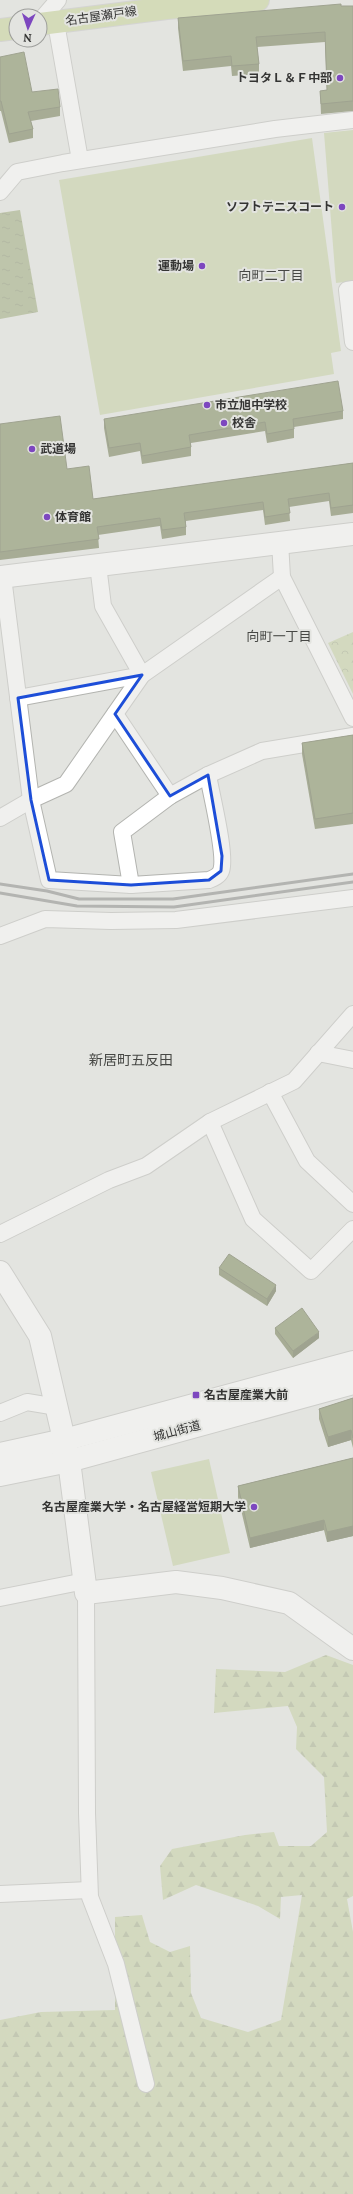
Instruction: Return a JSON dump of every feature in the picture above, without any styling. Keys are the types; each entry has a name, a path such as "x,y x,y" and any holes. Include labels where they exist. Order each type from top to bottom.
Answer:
{"main road":[{"name":"名古屋瀬戸線","path":"48,23 167,8 258,0"}],"street":[{"path":"48,18 58,0"},
{"path":"48,35 80,160"},
{"path":"0,192 17,172 80,160 276,129 353,120"},
{"path":"353,289 347,290 353,342"},
{"path":"208,775 222,856 220,871 209,880 131,885 49,880 31,800 2,577 353,534"},
{"path":"280,542 282,577 353,718"},
{"path":"98,565 103,606 142,675"},
{"path":"0,818 31,800 66,784 142,675 282,577"},
{"path":"18,698 142,675"},
{"path":"115,714 170,796"},
{"path":"131,885 122,832 170,796 208,775 262,751 353,736"},
{"path":"0,936 45,919 111,921 176,920 353,898"},
{"path":"0,1234 109,1180 146,1166 210,1122 294,1081 353,1014"},
{"path":"318,1053 353,1060"},
{"path":"270,1092 307,1161 353,1204"},
{"path":"210,1122 253,1219 311,1271 353,1229"},
{"path":"0,1272 40,1336 69,1461 86,1587 89,1890 116,1964 146,2084"},
{"name":"城山街道","path":"0,1454 64,1440 353,1362"},
{"name":"城山街道","path":"0,1475 69,1461 353,1383"},
{"path":"0,1413 27,1402 57,1407"},
{"path":"0,1598 86,1587 176,1582 222,1588 289,1603 353,1649"},
{"path":"0,1894 89,1890"}],"highlighted area":[{"path":"142,675 115,714 170,796 208,775 222,856 221,871 209,880 131,885 49,880 31,800 18,698"}],"green space":[{"name":"ソフトテニスコート","path":"353,130 353,281 336,283 324,133"},
{"name":"運動場","path":"312,138 341,351 331,353 334,374 100,415 59,180"},
{"path":"353,632 353,694 328,643"},
{"path":"209,1459 230,1553 173,1566 151,1472"},
{"path":"326,1655 353,1665 353,1896 347,1899 353,1932 353,2194 0,2194 0,2020 41,2012 115,2010 115,1917 142,1915 150,1942 170,1952 190,1946 191,1993 201,2018 248,2032 281,2020 302,1895 281,1897 280,1919 258,1906 196,1885 163,1900 160,1866 172,1849 245,1835 274,1832 279,1846 311,1846 327,1832 324,1777 296,1749 297,1727 288,1706 214,1713 216,1669 285,1672"}],"water":[{"path":"20,210 38,312 0,319 0,213"}],"building":[{"path":"341,4 341,6 353,6 353,101 321,104 320,91 327,90 325,32 256,37 259,64 232,66 231,56 183,61 178,18"},
{"path":"24,52 32,92 58,89 60,107 28,112 33,129 9,134 0,101 0,57"},
{"name":"校舎","path":"338,381 343,411 293,419 294,429 267,434 265,422 189,435 191,447 142,456 140,443 109,448 104,419"},
{"path":"60,416 67,469 89,466 93,499 353,463 353,505 331,508 329,493 288,499 290,513 265,517 263,502 184,513 186,527 162,530 160,518 97,527 99,539 0,552 0,424"},
{"path":"353,735 353,813 315,819 302,743"},
{"path":"229,1254 276,1285 267,1299 219,1268"},
{"path":"302,1308 319,1332 293,1351 275,1328"},
{"path":"353,1398 353,1438 351,1430 328,1437 319,1409"},
{"path":"353,1458 353,1526 327,1532 324,1520 250,1538 238,1486"}],"railway":[{"path":"0,884 47,891 79,899 173,899 353,874"},
{"path":"0,893 77,906 174,907 353,882"}],"place":[{"name":"トヨタＬ＆Ｆ中部","path":"340,78"},
{"name":"ソフトテニスコート","path":"342,207"},
{"name":"運動場","path":"202,266"},
{"name":"市立旭中学校","path":"207,405"},
{"name":"校舎","path":"224,423"},
{"name":"武道場","path":"32,449"},
{"name":"体育館","path":"47,517"},
{"name":"名古屋産業大前","path":"196,1395"},
{"name":"名古屋産業大学・名古屋経営短期大学","path":"254,1507"}],"district":[{"name":"向町二丁目","path":"271,275"},
{"name":"向町一丁目","path":"279,636"},
{"name":"新居町五反田","path":"131,1060"}]}
